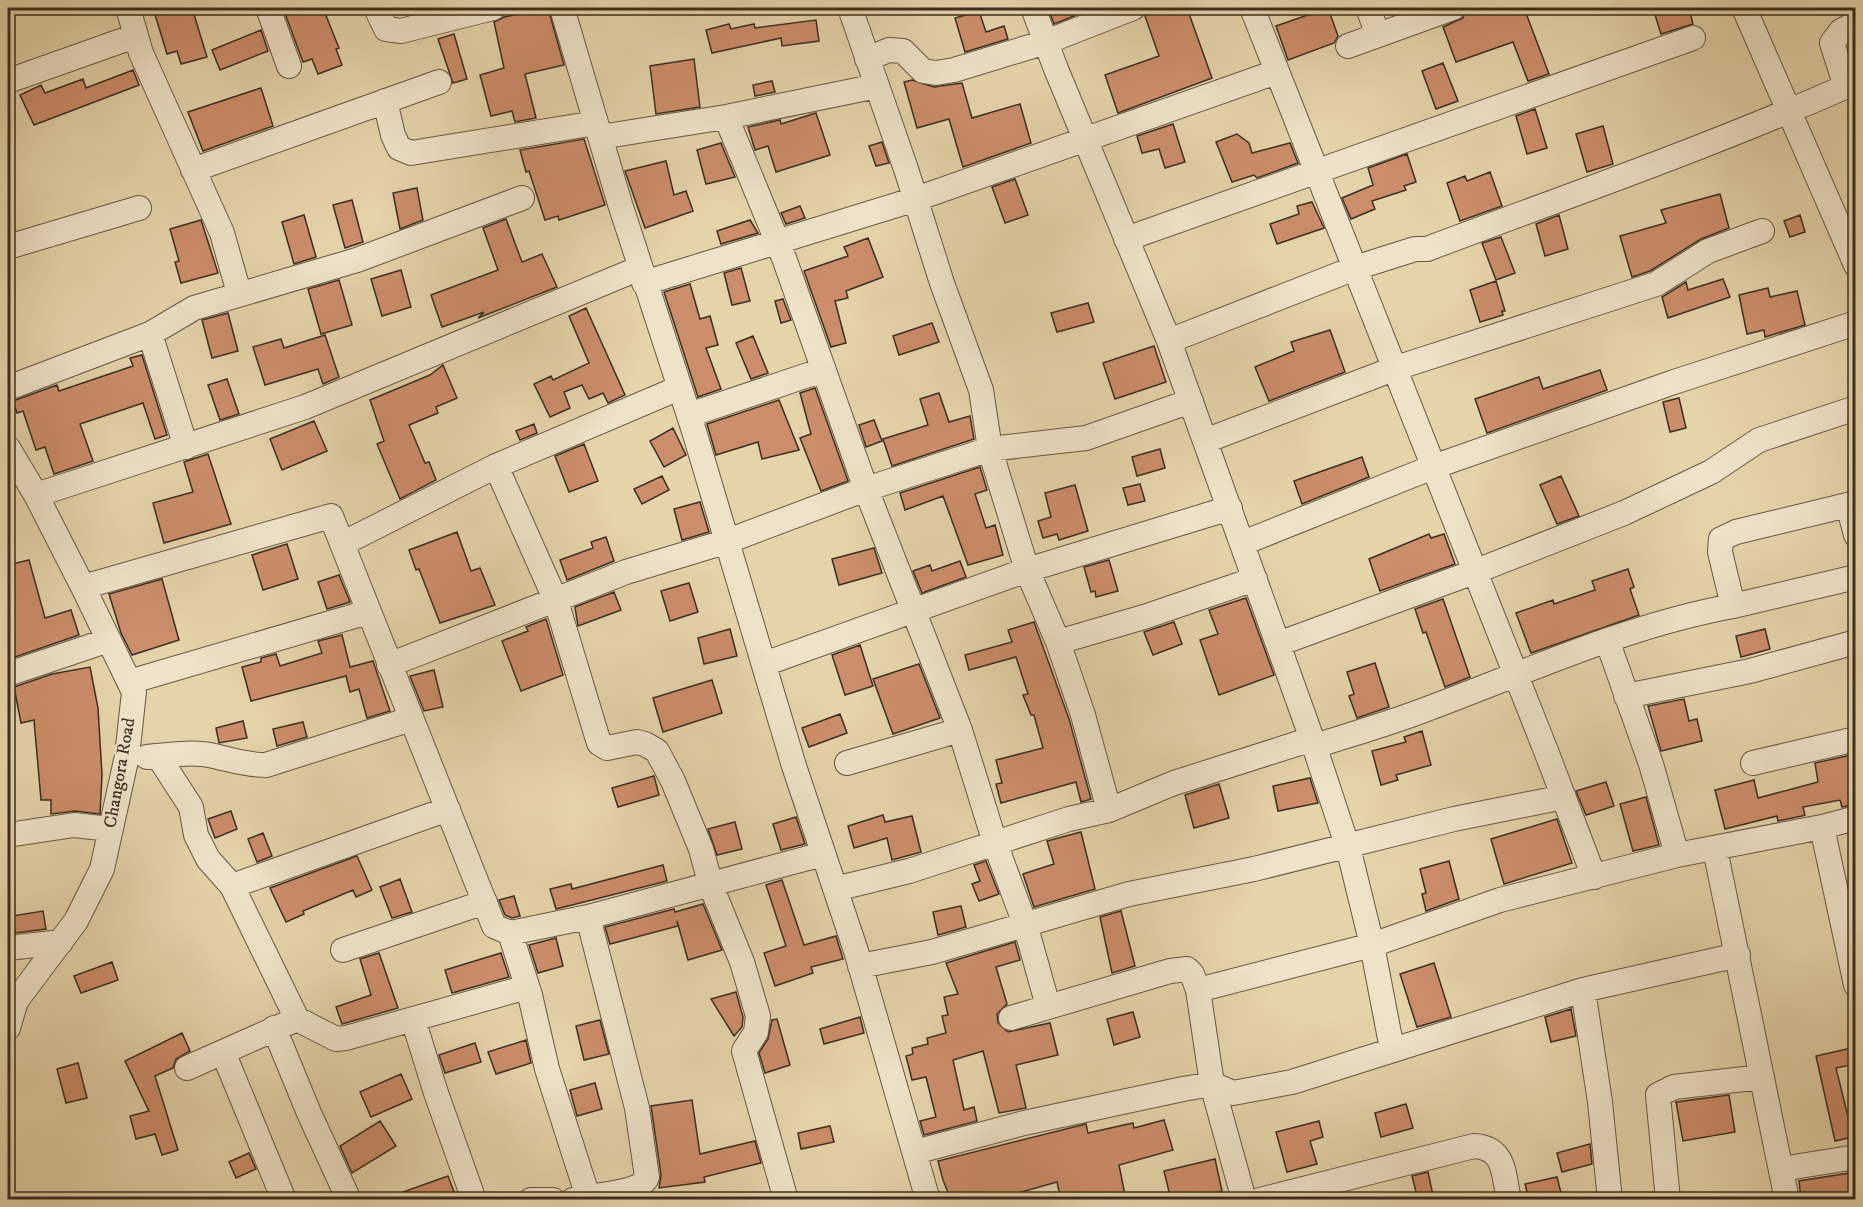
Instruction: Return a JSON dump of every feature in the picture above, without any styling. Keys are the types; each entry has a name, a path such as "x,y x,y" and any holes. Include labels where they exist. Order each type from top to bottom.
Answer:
{"street":[{"path":"128,8 135,36 222,233 239,293"},
{"path":"268,8 289,66"},
{"path":"376,8 386,29 401,31 493,8"},
{"path":"566,8 598,130 642,276 689,415 764,664 860,966 928,1200"},
{"path":"850,8 916,199 942,283 981,390 990,449 1027,570 1058,642 1083,715 1109,810"},
{"path":"1033,8 1169,341 1314,743 1347,843 1372,945 1392,1050"},
{"path":"867,59 889,50 903,51 923,71 936,73 954,70 1046,42 1133,8"},
{"path":"1252,8 1396,368 1594,877"},
{"path":"1368,8 1378,35"},
{"path":"1348,46 1453,8"},
{"path":"1744,8 1856,265"},
{"path":"1169,341 1355,268 1415,249 1427,249 1600,186 1789,112 1851,85 1832,43 1841,31 1856,23"},
{"path":"8,81 135,36"},
{"path":"1126,239 1317,169 1693,38"},
{"path":"36,495 305,407 642,276 778,242 916,199 1276,72"},
{"path":"193,170 440,82"},
{"path":"386,101 393,135 399,148 411,153 726,117 877,86"},
{"path":"726,117 778,242 866,489 912,610 928,643 960,730 995,843 1025,924 1048,1006"},
{"path":"8,388 150,334 194,308 357,260 522,198"},
{"path":"8,247 139,208"},
{"path":"1205,441 1396,368 1656,284 1708,251 1762,231"},
{"path":"1243,543 1433,467 1674,382 1856,323"},
{"path":"150,334 186,447"},
{"path":"689,415 823,370"},
{"path":"342,544 496,466 679,388"},
{"path":"389,665 626,572 728,541 866,489 990,449 1086,438 1191,401"},
{"path":"1278,644 1474,572 1660,497 1711,472 1759,440 1856,408"},
{"name":"Changora Road","path":"8,448 36,495 134,692 125,761 102,869 89,900 61,942 16,1001 8,1028"},
{"path":"496,466 556,601 599,742 607,748 638,742 657,751 701,849 711,886 742,962 758,1016 756,1032 744,1050 786,1200"},
{"path":"1733,606 1720,552 1721,539 1736,532 1852,504 1856,535"},
{"path":"764,664 1027,570 1230,508"},
{"path":"83,587 331,516 494,926 510,933 588,918 823,854"},
{"path":"835,889 909,871 1069,819 1109,810 1174,783 1419,712 1515,673 1607,640 1733,606 1856,577"},
{"path":"1058,642 1255,579"},
{"path":"129,682 368,612"},
{"path":"8,674 109,640"},
{"path":"1607,640 1651,764 1677,855"},
{"path":"1626,696 1750,671 1856,642"},
{"path":"125,761 194,753 246,765 266,765 411,719"},
{"path":"847,763 960,730"},
{"path":"1753,763 1856,739"},
{"path":"158,756 191,807 196,835 208,859 232,886 297,1019 336,1039 359,1035 527,987"},
{"path":"860,966 932,952 1129,894 1254,868 1347,843 1564,797"},
{"path":"232,886 448,809"},
{"path":"1198,990 1372,945 1500,900 1677,855 1822,827 1856,818"},
{"path":"8,835 74,825 110,829"},
{"path":"1822,827 1856,985"},
{"path":"1715,849 1787,1200"},
{"path":"343,950 485,902"},
{"path":"510,933 527,987 539,1041 584,1198 635,1189 648,1177 637,1108 588,918"},
{"path":"8,948 61,942"},
{"path":"915,1152 1024,1123 1212,1084 1233,1093 1292,1082 1583,990 1738,955"},
{"path":"1011,1018 1179,969 1186,969 1192,974 1198,990 1212,1084 1244,1200"},
{"path":"1583,990 1600,1102 1610,1200"},
{"path":"187,1068 297,1019"},
{"path":"413,1019 436,1093 474,1200"},
{"path":"274,1028 309,1113 349,1200"},
{"path":"223,1052 284,1200"},
{"path":"1668,1200 1658,1095 1674,1087 1762,1077"},
{"path":"1260,1200 1474,1146 1488,1147 1497,1154 1501,1162 1509,1200"},
{"path":"1781,1169 1856,1157"},
{"path":"531,1200 552,1200"}],"building":[{"path":"153,8 192,8 207,57 181,64 177,51 167,54"},
{"path":"283,8 323,8 339,48 336,49 342,65 318,74 312,59 303,62"},
{"path":"548,8 564,65 525,74 536,118 515,122 512,111 491,116 480,75 504,68 494,22 504,17"},
{"path":"1048,8 1071,8 1074,16 1054,24"},
{"path":"1147,8 1187,8 1212,78 1118,113 1105,75 1159,56 1145,16"},
{"path":"1328,8 1338,36 1334,43 1288,60 1276,26"},
{"path":"1467,8 1524,8 1549,74 1528,81 1513,42 1456,62 1443,27 1463,18"},
{"path":"1653,8 1689,8 1693,24 1661,34"},
{"path":"979,11 986,32 1004,26 1008,39 965,52 955,18"},
{"path":"816,20 819,41 782,46 781,38 712,53 706,30 729,24 731,29 754,24 755,28"},
{"path":"261,30 268,51 220,70 212,50"},
{"path":"454,34 467,79 453,83 438,39"},
{"path":"694,59 700,107 656,114 650,66"},
{"path":"1443,63 1458,101 1436,109 1422,71"},
{"path":"133,70 139,85 34,125 20,95 41,85 45,93 83,79 86,88"},
{"path":"912,80 934,87 962,83 972,118 1020,104 1031,143 963,167 949,119 917,128 904,82"},
{"path":"772,81 775,92 755,96 753,85"},
{"path":"261,88 273,126 203,151 188,112"},
{"path":"1535,109 1547,148 1527,154 1516,116"},
{"path":"816,113 830,155 776,172 768,146 755,150 748,127 780,120 781,124"},
{"path":"1173,124 1185,162 1165,168 1159,149 1142,153 1137,136"},
{"path":"1603,126 1613,164 1587,172 1576,134"},
{"path":"1237,134 1249,143 1252,153 1290,143 1298,163 1257,178 1254,175 1232,182 1216,142"},
{"path":"584,139 605,205 559,220 558,216 545,220 520,150"},
{"path":"882,142 889,163 876,166 869,146"},
{"path":"721,143 735,177 706,184 697,150"},
{"path":"1407,154 1416,182 1404,186 1406,190 1372,201 1375,209 1351,219 1342,198 1373,185 1368,168"},
{"path":"666,161 674,195 686,191 693,211 645,228 625,171"},
{"path":"1490,172 1502,206 1460,221 1447,183 1465,176 1467,181"},
{"path":"1015,179 1028,215 1005,223 992,187"},
{"path":"417,188 423,220 400,229 393,193"},
{"path":"1720,194 1729,228 1701,239 1650,271 1632,277 1620,236 1666,223 1661,210"},
{"path":"352,200 363,242 345,248 333,205"},
{"path":"1312,202 1324,228 1277,244 1270,224 1299,214 1297,206"},
{"path":"800,206 805,218 786,224 781,213"},
{"path":"304,215 316,257 294,264 282,222"},
{"path":"1559,215 1568,249 1545,256 1536,224"},
{"path":"1800,215 1805,232 1790,237 1784,221"},
{"path":"506,219 522,262 542,254 557,287 478,318 484,312 442,327 431,295 498,270 483,228"},
{"path":"201,220 218,273 181,283 175,262 179,261 170,229"},
{"path":"750,220 758,233 721,244 717,231"},
{"path":"1501,237 1515,273 1496,280 1482,243"},
{"path":"868,238 883,277 846,291 848,298 835,301 846,343 831,347 804,271 848,256 844,247"},
{"path":"741,268 750,301 732,305 724,273"},
{"path":"401,270 411,307 382,316 371,279"},
{"path":"1723,279 1730,297 1668,318 1662,297 1686,282 1688,290"},
{"path":"339,280 352,325 321,334 308,289"},
{"path":"1496,281 1505,311 1502,311 1503,315 1480,322 1470,290"},
{"path":"690,284 700,319 710,316 718,345 706,348 721,389 698,397 664,292"},
{"path":"1768,288 1770,297 1797,291 1805,325 1765,337 1764,330 1747,334 1739,295"},
{"path":"783,299 791,320 781,323 775,301"},
{"path":"1088,303 1094,322 1057,332 1051,313"},
{"path":"586,308 625,395 608,403 603,393 589,399 582,385 564,392 570,408 550,417 534,384 551,376 553,380 589,363 569,316"},
{"path":"228,313 238,351 212,358 202,320"},
{"path":"932,323 939,342 899,355 893,336"},
{"path":"1330,330 1345,372 1269,401 1255,367 1294,351 1291,342"},
{"path":"325,335 339,377 323,384 318,369 265,385 253,347 281,339 284,348"},
{"path":"753,336 768,373 751,379 736,343"},
{"path":"1154,346 1166,382 1115,399 1103,363"},
{"path":"142,355 167,435 155,439 143,403 80,424 93,461 54,474 45,447 36,450 23,411 17,413 13,401 57,385 59,391 133,366 130,358"},
{"path":"443,365 457,398 436,407 438,413 409,425 425,463 429,462 436,480 400,499 377,444 384,441 370,400 430,375"},
{"path":"1600,370 1607,390 1487,433 1475,399 1539,377 1543,389"},
{"path":"227,379 239,414 220,420 208,385"},
{"path":"815,388 848,481 821,491 800,438 811,434 800,393"},
{"path":"939,393 949,422 970,416 974,439 892,466 883,439 928,425 920,399"},
{"path":"1679,398 1686,428 1670,432 1663,402"},
{"path":"779,400 799,450 762,459 758,442 716,455 707,424"},
{"path":"874,420 882,441 866,447 859,425"},
{"path":"314,421 327,451 282,470 270,439"},
{"path":"534,424 537,433 520,440 516,431"},
{"path":"673,428 686,455 664,467 650,441"},
{"path":"584,444 598,481 569,492 555,456"},
{"path":"1160,449 1165,468 1137,476 1132,457"},
{"path":"208,454 231,524 164,543 153,503 193,492 184,462"},
{"path":"1362,457 1369,477 1302,504 1294,481"},
{"path":"980,467 987,490 975,494 986,528 995,525 1003,555 968,565 943,496 905,510 900,493"},
{"path":"662,476 669,490 642,504 634,489"},
{"path":"1561,476 1579,516 1557,524 1540,485"},
{"path":"1140,484 1145,501 1128,505 1123,488"},
{"path":"1075,485 1088,531 1059,540 1057,534 1043,538 1038,521 1051,517 1045,493"},
{"path":"700,502 709,532 682,540 674,509"},
{"path":"457,532 471,571 480,568 495,605 440,623 409,550"},
{"path":"1429,534 1431,538 1444,534 1455,564 1380,591 1369,559"},
{"path":"606,537 614,561 567,580 560,560 593,548 591,542"},
{"path":"287,544 298,579 263,590 252,555"},
{"path":"874,548 882,573 839,585 832,559"},
{"path":"29,560 45,618 71,610 79,635 12,658 8,641 8,565"},
{"path":"1109,560 1118,591 1096,597 1095,591 1091,592 1084,567"},
{"path":"960,561 966,577 922,593 913,571 930,565 932,571"},
{"path":"1628,569 1634,587 1630,589 1639,615 1531,653 1516,613 1553,600 1554,604 1595,590 1592,581"},
{"path":"339,575 350,602 327,609 318,582"},
{"path":"162,579 179,640 132,655 121,633 109,594"},
{"path":"689,583 698,612 670,621 661,591"},
{"path":"614,592 621,610 578,626 575,607"},
{"path":"1246,598 1274,675 1219,695 1200,640 1218,634 1209,610"},
{"path":"1443,599 1470,677 1445,687 1426,632 1423,633 1415,609"},
{"path":"546,619 563,675 521,691 502,641 528,631 526,627"},
{"path":"1034,622 1069,719 1091,799 1081,802 1076,782 1001,803 996,784 1002,783 996,760 1043,748 1034,715 1031,715 1023,695 1028,694 1016,657 969,670 965,655 1012,642 1008,630"},
{"path":"1174,622 1182,644 1153,655 1144,632"},
{"path":"730,629 737,656 704,664 698,638"},
{"path":"1765,629 1770,649 1741,657 1736,636"},
{"path":"342,635 350,667 373,661 390,711 367,718 359,689 350,692 346,676 251,701 242,667 261,662 261,658 276,654 280,666 322,653 318,641"},
{"path":"860,645 873,686 845,695 832,655"},
{"path":"1375,663 1389,707 1357,718 1349,696 1354,694 1347,672"},
{"path":"919,664 940,718 893,734 873,679"},
{"path":"90,667 98,708 102,775 100,814 75,811 51,814 51,800 41,800 34,720 21,723 14,687 52,674"},
{"path":"434,670 443,707 424,711 410,676"},
{"path":"712,680 722,713 663,732 653,698"},
{"path":"1684,699 1689,721 1697,719 1702,741 1661,751 1648,706"},
{"path":"840,714 847,733 809,747 802,728"},
{"path":"243,721 247,738 219,743 216,728"},
{"path":"303,722 307,737 277,746 273,729"},
{"path":"1422,731 1431,765 1396,775 1398,780 1381,785 1372,751 1406,742 1404,737"},
{"path":"1856,754 1856,804 1842,807 1840,800 1803,807 1805,815 1802,816 1778,821 1777,816 1725,829 1715,790 1754,780 1758,798 1818,782 1815,763"},
{"path":"654,776 659,795 618,807 612,788"},
{"path":"1310,778 1318,803 1278,811 1273,786"},
{"path":"1606,782 1614,806 1586,815 1576,791"},
{"path":"1219,784 1229,818 1194,828 1185,795"},
{"path":"1646,797 1659,845 1633,851 1620,804"},
{"path":"231,811 237,829 215,838 208,819"},
{"path":"883,815 885,822 912,816 921,852 892,860 887,838 854,848 848,826"},
{"path":"796,817 805,844 781,850 773,824"},
{"path":"1557,819 1572,863 1504,884 1491,839"},
{"path":"735,822 742,849 717,855 708,829"},
{"path":"1081,832 1095,889 1034,907 1023,874 1054,864 1047,841"},
{"path":"263,833 272,856 257,862 248,839"},
{"path":"357,856 372,890 356,897 353,890 303,911 304,914 286,922 270,888"},
{"path":"986,861 999,894 979,901 972,884 980,881 974,865"},
{"path":"1449,861 1459,899 1426,911 1422,894 1426,893 1420,869"},
{"path":"663,865 667,881 556,909 550,889 571,884 572,889"},
{"path":"400,879 412,912 392,918 380,887"},
{"path":"782,880 804,945 836,936 843,959 811,967 813,973 775,986 764,953 786,946 766,885"},
{"path":"514,896 520,916 512,918 505,915 499,900"},
{"path":"703,904 722,950 688,960 677,921 678,926 610,944 605,927"},
{"path":"961,906 966,927 938,935 933,912"},
{"path":"43,911 46,929 15,933 12,916"},
{"path":"1121,911 1135,966 1112,973 1100,917"},
{"path":"556,938 563,966 538,973 529,945"},
{"path":"1015,942 1020,960 996,967 1007,1004 997,1014 998,1023 1008,1032 1050,1023 1058,1055 1016,1065 1026,1108 999,1113 983,1051 953,1060 964,1110 974,1107 977,1121 924,1135 920,1121 936,1117 926,1077 912,1080 906,1056 913,1054 912,1048 928,1044 927,1038 946,1033 942,1016 948,1015 944,997 958,994 946,963"},
{"path":"379,953 398,1008 342,1024 336,1007 371,995 360,959"},
{"path":"501,953 509,977 452,993 445,970"},
{"path":"112,962 118,980 81,993 74,976"},
{"path":"1434,963 1451,1017 1417,1027 1400,974"},
{"path":"736,992 743,1017 742,1027 734,1036 711,999"},
{"path":"1571,1009 1576,1036 1551,1042 1545,1017"},
{"path":"1133,1012 1140,1037 1114,1045 1107,1019"},
{"path":"860,1017 864,1033 824,1044 820,1029"},
{"path":"777,1019 790,1065 765,1073 759,1053 768,1039 772,1020"},
{"path":"600,1020 609,1054 584,1060 576,1026"},
{"path":"182,1033 190,1051 176,1059 173,1068 155,1076 178,1150 162,1155 155,1134 136,1139 130,1116 149,1111 125,1061"},
{"path":"526,1040 531,1063 496,1074 488,1052"},
{"path":"475,1043 481,1062 445,1073 439,1055"},
{"path":"1856,1047 1856,1064 1836,1068 1853,1137 1835,1141 1816,1056"},
{"path":"78,1063 87,1098 66,1103 57,1069"},
{"path":"401,1074 412,1099 371,1117 360,1092"},
{"path":"595,1083 602,1109 577,1116 570,1090"},
{"path":"1729,1095 1735,1132 1683,1141 1676,1102"},
{"path":"692,1100 700,1154 755,1141 761,1163 704,1177 705,1182 659,1188 661,1175 651,1106"},
{"path":"1406,1104 1413,1128 1381,1137 1375,1113"},
{"path":"1164,1120 1173,1150 1119,1165 1126,1200 1061,1200 1057,1182 993,1200 951,1200 938,1161 1086,1124 1088,1133 1133,1123 1134,1128"},
{"path":"380,1121 396,1146 352,1173 340,1146"},
{"path":"1319,1121 1323,1137 1310,1141 1317,1164 1287,1172 1276,1132"},
{"path":"830,1126 834,1142 801,1149 798,1133"},
{"path":"1590,1144 1592,1164 1562,1172 1557,1153"},
{"path":"249,1153 256,1169 236,1178 229,1162"},
{"path":"1215,1159 1222,1191 1184,1200 1171,1200 1164,1171"},
{"path":"1428,1172 1434,1200 1418,1200 1412,1176"},
{"path":"1856,1172 1856,1200 1801,1200 1799,1181"},
{"path":"448,1176 457,1200 389,1200 389,1197"},
{"path":"1557,1177 1561,1193 1529,1200 1525,1184"}]}
